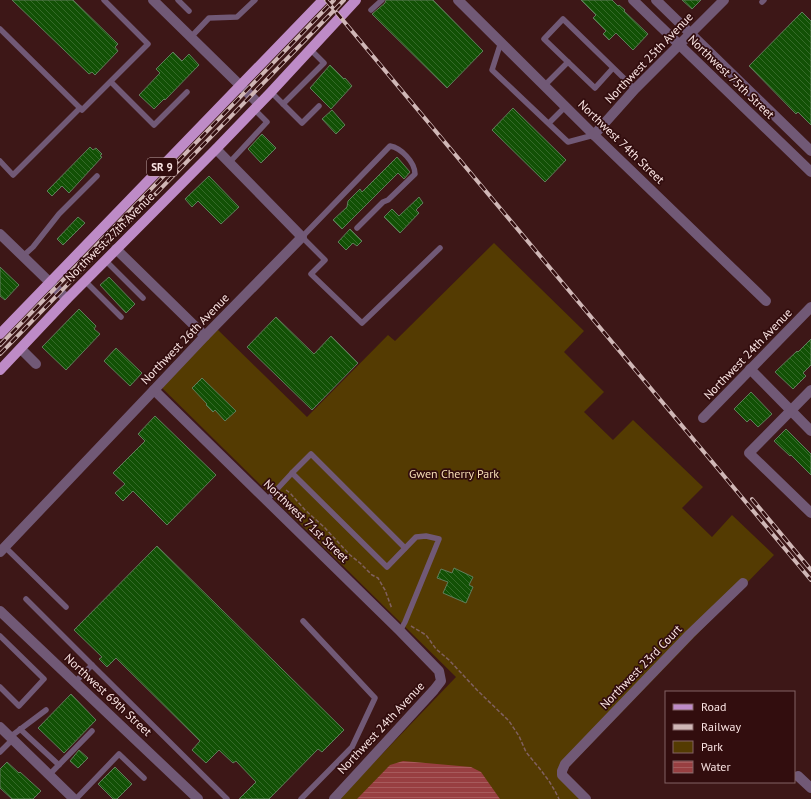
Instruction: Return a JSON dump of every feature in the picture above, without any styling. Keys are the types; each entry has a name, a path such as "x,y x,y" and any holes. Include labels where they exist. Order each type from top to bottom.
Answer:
{"main road":[{"name":"Northwest 27th Avenue","path":"0,334 323,0"},
{"name":"Northwest 27th Avenue","path":"0,370 105,260 271,92 356,0"}],"street":[{"path":"153,0 240,86 256,107"},
{"name":"Northwest 74th Street","path":"458,0 594,135 766,301"},
{"name":"Northwest 75th Street","path":"633,0 811,172"},
{"name":"Northwest 75th Street","path":"656,0 811,152"},
{"name":"Northwest 25th Avenue","path":"594,135 635,89 724,0"},
{"path":"737,100 747,89"},
{"path":"788,150 798,139"},
{"path":"216,149 302,237"},
{"path":"0,234 67,299"},
{"name":"Northwest 26th Avenue","path":"2,549 205,336 302,237"},
{"path":"116,249 205,336"},
{"name":"Northwest 24th Avenue","path":"703,418 811,307"},
{"path":"21,349 36,364"},
{"path":"750,369 811,431"},
{"name":"Northwest 71st Street","path":"154,390 267,500 402,626 439,671"},
{"path":"811,390 749,453 811,513"},
{"name":"Northwest 23rd Court","path":"586,799 562,776 562,771 565,764 690,634 743,583"},
{"name":"Northwest 69th Street","path":"0,611 198,799"},
{"name":"Northwest 24th Avenue","path":"334,799 434,690 441,681 439,671"},
{"path":"0,727 75,799"},
{"path":"798,776 811,788"}],"lane":[{"path":"0,161 13,175 80,108 82,110 111,82 148,44 104,0"},
{"path":"178,0 189,11"},
{"path":"191,38 209,18 237,17 255,0"},
{"path":"372,10 382,0"},
{"path":"613,68 594,88 544,39 563,19 635,89"},
{"path":"0,29 80,108"},
{"path":"501,42 492,70 568,142 594,135"},
{"path":"283,104 324,63 310,49"},
{"path":"545,85 568,62"},
{"path":"111,82 154,125 187,92"},
{"path":"271,92 302,123 319,106"},
{"path":"549,123 566,106"},
{"path":"229,164 267,122 256,107"},
{"name":"Northwest 26th Avenue","path":"302,237 390,146 395,147 403,153 415,169 415,174 388,200 383,202 357,228"},
{"path":"23,256 33,247 59,214 96,176"},
{"path":"302,237 325,260 311,274 362,323 440,248"},
{"path":"105,260 143,298"},
{"path":"85,281 121,318"},
{"path":"267,500 311,454 405,548"},
{"path":"292,473 387,567 416,538 426,536 439,539 402,626"},
{"path":"2,549 66,607"},
{"path":"26,599 227,799"},
{"path":"301,799 352,747 375,698 303,621"},
{"path":"0,636 44,679 19,706 0,687"},
{"path":"75,682 92,665"},
{"path":"0,752 20,729 46,710"},
{"path":"20,729 59,765"},
{"path":"49,775 92,731"},
{"path":"75,799 119,754 144,778"}],"path":[{"path":"281,486 290,493 304,510 324,527 350,555 372,575 378,578 385,590 392,609"},
{"path":"402,626 426,635 436,649 509,720 519,736 526,752 540,769 559,799"}],"green space":[{"name":"Gwen Cherry Park","path":"494,243 584,331 564,352 604,392 584,412 613,440 633,420 703,487 682,508 712,537 732,515 774,555 560,776 583,799 339,799 456,677 161,387 217,329 307,417 388,335 395,341"}],"water":[{"path":"403,761 471,767 481,772 500,799 357,799 390,765"}],"building":[{"path":"12,0 73,0 118,44 115,47 118,51 95,75 92,72 89,74"},
{"path":"386,0 433,0 483,51 447,88 372,14 385,3"},
{"path":"581,0 612,0 625,10 624,11 648,34 633,50 616,33 609,40 603,34 606,31 593,18 596,15"},
{"path":"682,0 701,0 692,9"},
{"path":"802,12 811,21 811,125 798,112 796,114 749,66"},
{"path":"173,52 182,61 189,54 199,65 165,100 164,99 154,109 139,95 160,73 156,69"},
{"path":"330,65 352,86 331,109 310,88"},
{"path":"513,108 566,160 545,182 492,130"},
{"path":"332,110 345,125 336,134 322,119"},
{"path":"262,134 276,148 261,163 248,149"},
{"path":"90,147 93,150 96,148 102,154 100,156 102,157 69,193 62,186 52,196 47,191"},
{"path":"397,157 410,172 404,179 398,173 342,229 333,220 347,207 348,201 360,189 362,192"},
{"path":"209,176 239,207 221,224 198,201 192,207 185,199"},
{"path":"419,197 423,203 416,210 419,213 400,233 384,217 392,209 399,216"},
{"path":"78,217 85,223 63,245 57,239"},
{"path":"350,229 362,241 357,246 353,243 346,250 338,242"},
{"path":"0,267 19,285 5,300 0,296"},
{"path":"109,277 135,304 126,313 100,285"},
{"path":"79,309 96,326 94,329 100,334 66,370 42,347"},
{"path":"276,317 314,354 331,336 358,363 312,410 247,347"},
{"path":"811,339 811,365 803,373 806,376 793,389 775,372"},
{"path":"116,348 142,373 130,386 104,361"},
{"path":"202,378 236,411 225,421 215,410 213,412 206,405 207,404 192,388"},
{"path":"751,392 772,414 758,427 750,419 747,422 734,409"},
{"path":"155,416 216,475 167,525 133,491 123,501 115,493 125,484 113,473 145,441 138,434"},
{"path":"786,429 811,454 811,475 774,441"},
{"path":"157,546 344,730 322,752 318,749 269,799 239,799 256,782 236,761 233,763 219,750 206,763 192,750 200,741 116,658 107,667 99,659 102,657 74,630"},
{"path":"454,568 473,577 469,585 473,587 466,603 443,593 448,582 437,578 441,569 452,573"},
{"path":"71,694 96,720 64,753 38,728"},
{"path":"79,750 88,758 78,768 70,761"},
{"path":"7,762 41,791 33,799 12,799 0,788 0,769"},
{"path":"115,767 132,784 117,799 113,799 98,784"}],"railway":[{"path":"326,0 811,580"},
{"path":"0,345 334,0"},
{"path":"0,354 344,0"},
{"path":"752,499 811,570"}]}
